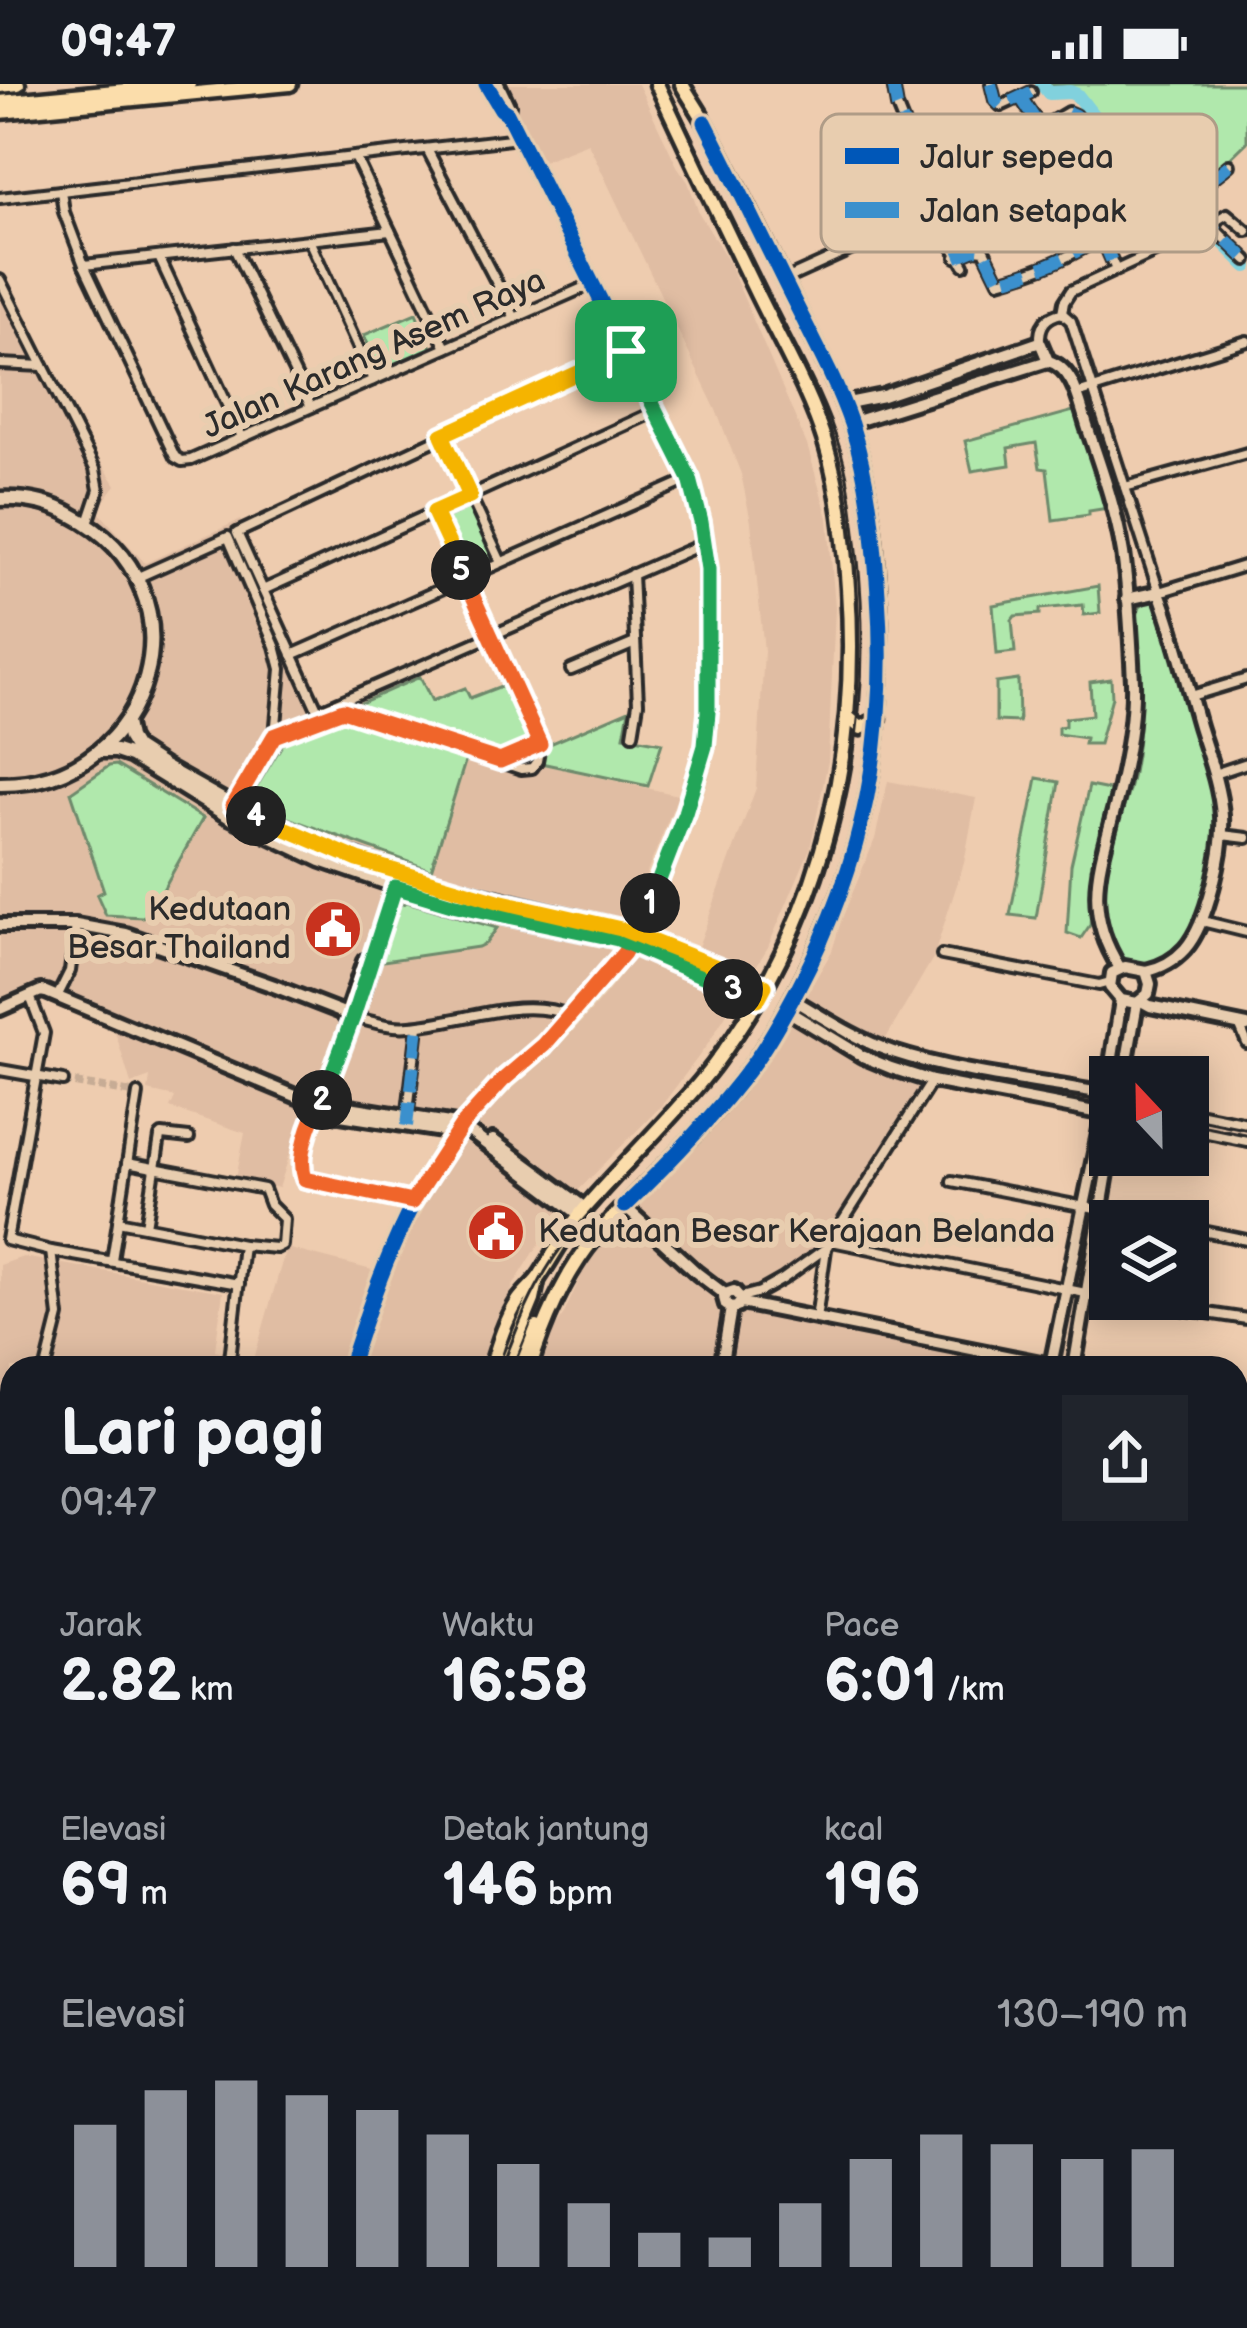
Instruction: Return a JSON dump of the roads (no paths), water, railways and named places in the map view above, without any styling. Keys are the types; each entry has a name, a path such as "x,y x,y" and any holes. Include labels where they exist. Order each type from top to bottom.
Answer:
{"main road":[{"path":"0,86 18,84"},
{"path":"3,108 189,84"},
{"path":"3,108 290,84"},
{"path":"526,1356 544,1311 592,1240 673,1158 768,1042 828,926 860,835 872,782 882,656 866,479 843,404 682,84"},
{"path":"692,84 705,122"},
{"path":"494,1356 520,1297 537,1281 582,1211 694,1091 761,992 801,915 823,852 849,718 852,662 847,566 829,454 803,390 656,86"},
{"path":"706,186 716,174 732,177"},
{"path":"0,500 34,501 58,508 88,523 115,546 136,578 149,614 151,638 145,685 126,723 101,751 59,776 0,784"},
{"path":"849,718 861,728 879,719"},
{"path":"126,723 135,748 230,811 420,880 632,939 761,992"},
{"path":"101,751 131,756 321,860 392,886 452,904 632,939"},
{"path":"510,1356 537,1281"},
{"path":"535,1356 560,1292"}],"street":[{"path":"353,1356 378,1279 412,1202 464,1128 571,1016 632,939 685,813 705,746 708,569 690,479 507,113 486,84"},
{"path":"498,84 507,113"},
{"path":"893,84 900,114"},
{"path":"992,84 1000,106 1027,95"},
{"path":"1021,84 1035,114"},
{"path":"0,198 519,137"},
{"path":"427,148 515,318"},
{"path":"355,157 446,348"},
{"path":"1217,175 1229,165"},
{"path":"61,190 69,229 84,265 390,231"},
{"path":"1217,220 1227,214 1247,232"},
{"path":"1217,234 1247,260"},
{"path":"309,240 373,380"},
{"path":"234,248 311,407"},
{"path":"784,280 846,252"},
{"path":"954,252 964,265"},
{"path":"956,256 967,252"},
{"path":"985,252 999,281 1031,273 1074,252"},
{"path":"1108,252 1117,271"},
{"path":"1062,313 1071,291 1155,252"},
{"path":"159,257 242,437"},
{"name":"Jalan Karang Asem Raya","path":"84,265 175,457 182,461 592,284"},
{"path":"0,280 97,476 99,490 88,523"},
{"path":"1048,362 1040,342 1042,324 1062,313"},
{"path":"1062,313 1072,321 1095,390 1221,807 1222,835 1211,888 1186,949 1146,971 1120,968 1112,973 1110,982 1121,1000 1243,1025 1247,1043"},
{"path":"1076,394 1247,341"},
{"path":"843,404 1040,342"},
{"path":"626,351 237,533 318,711 704,543"},
{"path":"850,423 1048,362 1065,370 1118,526 1127,598 1131,718 1097,881 1097,909 1120,968"},
{"path":"0,364 43,366"},
{"path":"263,590 656,411"},
{"path":"442,435 501,562"},
{"path":"1126,487 1247,454"},
{"path":"292,655 690,479"},
{"path":"274,736 343,710 521,770 532,768 537,761 540,744 434,512"},
{"path":"136,578 228,537 281,669 274,736 230,811"},
{"path":"1127,598 1247,565"},
{"path":"632,574 638,703 633,734"},
{"path":"571,670 634,643"},
{"path":"1191,696 1247,679"},
{"path":"500,761 540,744"},
{"path":"1213,774 1247,764"},
{"path":"1222,835 1247,838"},
{"path":"392,886 350,1016 314,1104 301,1163 305,1179 412,1202"},
{"path":"1201,921 1247,932"},
{"path":"0,925 76,925 146,940 389,1026 418,1026 507,1010 548,1010 571,1016"},
{"path":"57,997 70,971 76,925"},
{"path":"942,955 1099,985 1110,982"},
{"path":"1128,1056 1139,1002 1148,994 1146,971"},
{"path":"0,1009 41,992 314,1104 464,1128 582,1211"},
{"path":"30,996 44,1033 5,1223 7,1240 239,1284"},
{"path":"1113,1056 1121,1000"},
{"path":"789,1004 862,1056 891,1068 932,1081 1089,1111"},
{"path":"789,1004 893,1052 1089,1091"},
{"path":"407,1121 418,1026"},
{"path":"0,1070 63,1081"},
{"path":"624,1206 726,1295 725,1305 738,1303 783,1280 829,1244 932,1081"},
{"path":"112,1260 138,1094"},
{"path":"1209,1115 1246,1122"},
{"path":"407,1216 464,1128"},
{"path":"1209,1133 1247,1141"},
{"path":"146,1226 160,1136 189,1138"},
{"path":"118,1221 243,1245 282,1245 284,1219 270,1205 267,1191 127,1163"},
{"path":"1053,1356 1092,1176"},
{"path":"952,1181 1089,1207"},
{"path":"1209,1232 1247,1240"},
{"path":"829,1244 1087,1295"},
{"path":"816,1318 829,1244"},
{"path":"230,1356 243,1245"},
{"path":"49,1356 59,1316 51,1252"},
{"path":"1073,1356 1089,1282"},
{"path":"738,1303 1006,1356"},
{"path":"724,1356 738,1303"},
{"path":"1209,1313 1247,1319"}],"waterway":[{"path":"1042,84 1049,93 1077,95 1092,114"},
{"path":"1217,236 1247,266"}],"tunnel":[{"path":"63,1081 138,1094"}],"tram line":[{"path":"507,1356 532,1297 561,1247 708,1086 763,1008 820,888 840,825 853,760 862,627 854,519 841,452 810,377 666,84"}],"place":[{"name":"Kedutaan Besar Thailand","path":"333,929"},
{"name":"Kedutaan Besar Kerajaan Belanda","path":"496,1232"}]}
